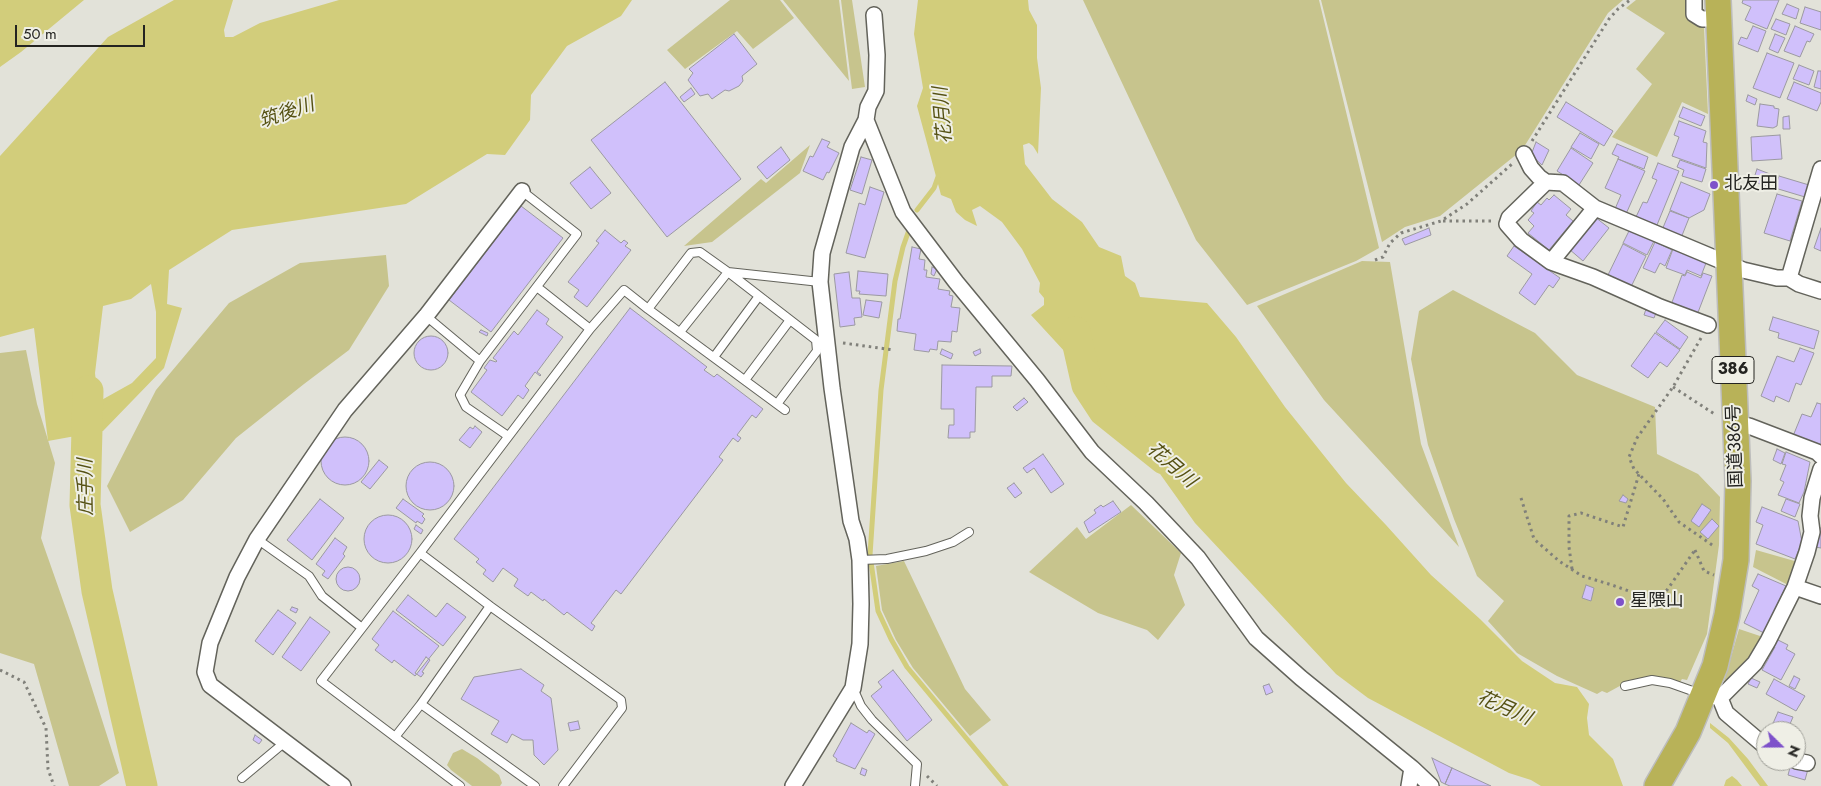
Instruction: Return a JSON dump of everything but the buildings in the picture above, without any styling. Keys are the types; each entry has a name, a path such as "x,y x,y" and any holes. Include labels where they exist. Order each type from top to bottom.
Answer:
{"highway":[{"name":"国道386号","path":"1657,786 1688,732 1712,696 1715,666 1728,615 1736,560 1738,481 1718,9"}],"street":[{"path":"1694,0 1694,14 1702,19 1718,9"},
{"path":"793,786 853,688 860,644 861,604 866,560 851,521 820,282 822,252 852,147 866,120 868,107 876,91 877,55 874,15"},
{"path":"866,120 903,212 956,282 1037,380 1092,452 1146,503 1198,558 1256,638 1431,786"},
{"path":"1524,154 1539,178 1546,182 1563,182 1595,208 1729,264 1777,278 1789,278 1799,284 1821,291"},
{"path":"1789,278 1821,169"},
{"path":"1546,182 1509,218 1507,224 1522,240 1551,262 1593,277 1660,307 1708,325"},
{"path":"343,786 210,685 205,672 210,643 237,577 257,539 345,410 426,316 522,191"},
{"path":"1551,262 1595,208"},
{"path":"1736,423 1758,429 1817,452 1821,456"},
{"path":"1756,738 1726,713 1712,696 1755,663 1795,587 1812,532 1810,516 1812,498 1821,469"},
{"path":"1795,587 1821,596"},
{"path":"1409,786 1412,768"}],"lane":[{"path":"508,436 466,407 460,395 480,361 577,234 522,191"},
{"path":"648,309 691,253 700,252 728,272 816,340 817,351 777,404"},
{"path":"728,272 820,282"},
{"path":"680,332 728,272"},
{"path":"537,288 590,329"},
{"path":"460,786 321,680 590,329 624,290 784,410"},
{"path":"714,357 758,296"},
{"path":"426,316 480,361"},
{"path":"745,380 790,320"},
{"path":"866,560 926,551 953,542 969,532"},
{"path":"257,539 309,576 322,596 362,628"},
{"path":"420,553 621,700 622,708 563,786"},
{"path":"395,737 421,704 490,606"},
{"path":"1624,686 1652,680 1712,696"},
{"path":"853,688 872,720 917,764 915,786"},
{"path":"421,704 535,786"},
{"path":"242,778 285,742"}],"path":[{"path":"1375,260 1382,257 1390,243 1401,233 1441,221 1467,204 1524,154 1609,19 1630,0"},
{"path":"1441,221 1491,221 1507,224"},
{"path":"1708,325 1673,387 1637,438 1630,457 1634,469 1663,500 1679,522 1721,552"},
{"path":"827,342 894,350"},
{"path":"1673,387 1723,420 1736,423"},
{"path":"1572,569 1569,516 1581,513 1623,527 1639,474"},
{"path":"1521,498 1534,539 1559,561 1582,576 1654,600 1667,590 1695,550 1704,572 1719,577"},
{"path":"0,670 24,682 46,728 48,769 54,786"}],"shaded area":[{"path":"730,0 780,0 794,18 753,49 737,31 685,69 667,50"},
{"path":"783,0 839,0 849,81"},
{"path":"841,0 852,0 865,87 852,89"},
{"path":"1083,0 1319,0 1379,248 1356,261 1247,305 1196,240"},
{"path":"1321,0 1623,0 1608,13 1522,150 1440,216 1405,227 1382,242"},
{"path":"1636,0 1688,0 1688,18 1704,27 1708,114 1682,102 1657,157 1612,137 1652,84 1636,69 1665,33 1626,8"},
{"path":"810,145 800,173 712,242 684,246 761,179 766,183"},
{"path":"386,255 389,286 349,350 236,438 183,500 130,532 107,486 156,390 229,303 300,263"},
{"path":"1362,261 1390,262 1421,444 1459,547 1324,400 1257,306"},
{"path":"1453,290 1535,333 1577,375 1655,407 1657,454 1698,474 1720,497 1719,545 1707,634 1687,680 1682,679 1680,682 1654,678 1627,682 1607,693 1602,691 1597,694 1557,676 1517,653 1488,621 1504,601 1477,576 1454,519 1428,445 1411,359 1419,311"},
{"path":"26,350 37,404 55,463 41,538 73,629 119,773 99,786 69,786 34,664 0,653 0,353"},
{"path":"1131,505 1181,553 1174,575 1185,605 1158,640 1147,630 1098,613 1029,572 1077,527 1086,539"},
{"path":"1756,550 1798,562 1790,586 1753,567"},
{"path":"904,561 965,689 991,720 970,736 913,668 896,640 882,610 876,566"},
{"path":"1739,629 1763,637 1745,667 1723,685"},
{"path":"462,749 499,775 502,783 500,786 472,786 451,770 447,765 453,753"}],"water":[{"path":"0,0 84,0 0,67"},
{"name":"筑後川","path":"174,0 233,0 224,30 225,37 233,37 260,23 339,0 632,0 621,16 567,46 531,95 530,120 505,155 487,154 406,204 232,230 169,270 167,304 182,308 164,368 103,431 48,441 34,328 0,337 0,156 108,37","holes":["151,284 156,312 156,358 132,383 98,402 95,373 103,306 131,299"]},
{"path":"918,0 1028,0 1029,10 1037,25 1037,58 1041,88 1038,154 1029,143 1023,145 1025,164 1052,199 1082,222 1099,247 1121,256 1125,276 1135,283 1140,297 1207,303 1236,337 1285,407 1346,483 1431,575 1480,619 1522,661 1555,683 1577,687 1589,704 1587,718 1589,735 1613,759 1623,786 1541,786 1531,780 1509,773 1368,698 1336,674 1195,523 1101,391 1031,315 1044,305 1044,298 1039,292 1040,283 1022,249 1002,222 980,206 972,210 977,226 965,220 956,212 951,199 941,195 917,106 923,88 914,34"},
{"path":"1710,723 1729,738 1748,759 1768,786 1760,786 1728,743 1710,728"},
{"path":"1732,776 1742,786 1724,786 1726,780"}],"waterway":[{"path":"917,210 934,188 939,174"},
{"path":"909,230 895,281 881,390 870,555 878,611 907,667 1006,786"},
{"name":"花月川","path":"1075,332 1087,385 1104,411 1164,459"},
{"name":"庄手川","path":"88,391 85,505 97,591 142,786"}],"place":[{"name":"北友田","path":"1714,185"},
{"name":"星隈山","path":"1620,602"}]}
